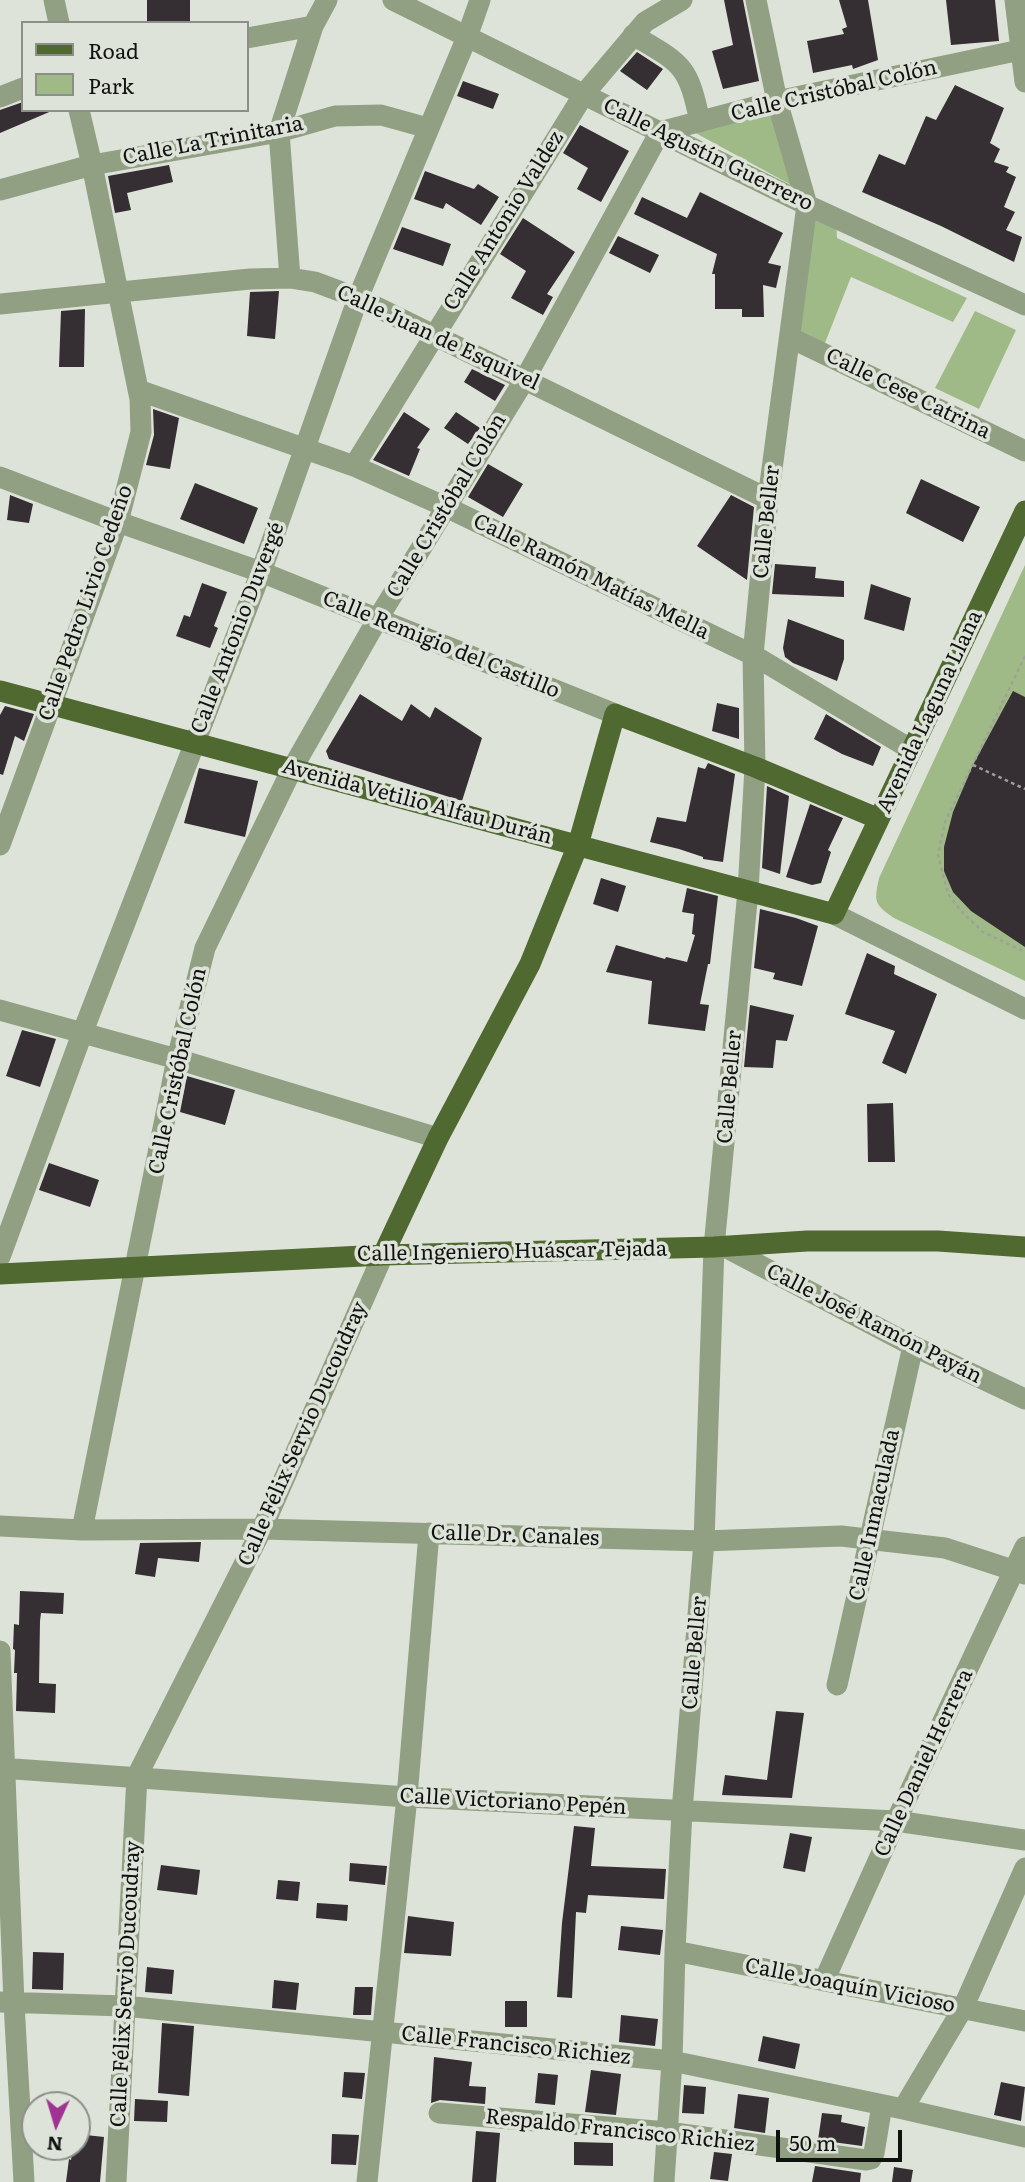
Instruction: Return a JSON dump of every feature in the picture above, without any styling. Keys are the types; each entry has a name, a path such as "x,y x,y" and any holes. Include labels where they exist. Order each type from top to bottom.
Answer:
{"main road":[{"name":"Avenida Laguna Llana","path":"834,914 1025,511"},
{"name":"Avenida Vetilio Alfau Durán","path":"0,691 834,914"},
{"name":"Calle Remigio del Castillo","path":"615,714 755,767 879,820"},
{"name":"Calle Félix Servio Ducoudray","path":"383,1255 438,1138 530,964 578,845 615,714"},
{"name":"Calle Ingeniero Huáscar Tejada","path":"0,1274 383,1255 720,1247 807,1241 938,1241 1025,1247"}],"street":[{"path":"54,0 59,21"},
{"path":"290,278 279,132 313,26 327,0"},
{"name":"Calle Agustín Guerrero","path":"393,0 807,205 1025,305"},
{"name":"Calle Antonio Duvergé","path":"0,1257 82,1034 261,572 358,298 480,0"},
{"name":"Calle Antonio Valdez","path":"354,466 584,94 645,22 682,0"},
{"name":"Calle Beller","path":"664,2182 672,2061 682,1811 704,1541 720,1247 748,891 755,767 753,655 768,499 807,205 777,101 756,0"},
{"path":"1015,0 1025,82"},
{"path":"248,38 313,26"},
{"path":"633,35 672,58 681,67 690,80 700,122"},
{"name":"Calle Cristóbal Colón","path":"82,1530 177,1059 205,948 292,769 377,620 524,379 660,132 777,101 1023,50"},
{"path":"0,97 21,89"},
{"name":"Calle Pedro Livio Cedeño","path":"0,845 118,522 141,432 138,390 119,291 79,112"},
{"name":"Calle La Trinitaria","path":"0,190 92,165 279,132 335,116 381,115 428,128"},
{"name":"Calle Juan de Esquivel","path":"0,304 250,279 290,278 315,282 358,298 434,334 768,499"},
{"name":"Calle Cese Catrina","path":"791,338 1025,451"},
{"name":"Calle Ramón Matías Mella","path":"138,390 354,466 446,507 753,655 912,750"},
{"name":"Calle Remigio del Castillo","path":"0,477 261,572 615,714"},
{"path":"834,914 1025,1009"},
{"path":"0,1010 177,1059 438,1138"},
{"name":"Calle José Ramón Payán","path":"720,1247 913,1346 1025,1399"},
{"name":"Calle Félix Servio Ducoudray","path":"116,2182 138,1776 262,1529 383,1255"},
{"name":"Calle Inmaculada","path":"837,1685 913,1346"},
{"name":"Calle Dr. Canales","path":"0,1526 82,1530 262,1529 704,1541 841,1536 945,1548 1020,1572"},
{"path":"368,2182 407,1797 429,1534"},
{"name":"Calle Daniel Herrera","path":"824,1981 895,1821 1020,1572 1025,1547"},
{"path":"0,1651 7,2002 24,2182"},
{"name":"Calle Victoriano Pepén","path":"2,1768 407,1797 895,1821 1025,1840"},
{"path":"903,2109 963,2008 1025,1868"},
{"name":"Calle Joaquín Vicioso","path":"675,1951 1025,2021"},
{"name":"Calle Francisco Richiez","path":"7,2002 124,2006 672,2061 1025,2137"},
{"name":"Respaldo Francisco Richiez","path":"439,2113 668,2132 866,2160 871,2159 874,2153 882,2105"}],"path":[{"path":"1025,656 945,822 938,855 948,894 961,911 983,932 1025,952"},
{"path":"973,765 1025,789"}],"green space":[{"path":"776,111 793,186 690,130"},
{"path":"807,205 836,218 837,238 967,298 953,322 851,277 821,353 791,338"},
{"path":"975,311 1016,330 979,409 935,388"},
{"path":"1025,565 1025,981 894,918 879,906 876,892 879,878"}],"building":[{"path":"147,0 190,0 190,21 147,21"},
{"path":"724,0 743,0 759,81 723,89 712,51 733,45"},
{"path":"839,0 868,0 878,60 853,69 852,65 813,73 807,41 844,34 842,29 847,27"},
{"path":"946,0 995,0 999,41 951,45"},
{"path":"637,52 663,69 647,90 620,71"},
{"path":"463,81 499,94 493,109 457,96"},
{"path":"955,85 1004,108 990,143 1000,149 994,162 1009,167 1006,172 1016,177 1004,207 1015,212 1006,230 1022,237 1014,262 941,226 862,192 879,154 905,165 926,116 936,120"},
{"path":"21,103 21,112 49,112 0,133 0,110"},
{"path":"580,125 629,151 601,202 577,189 588,168 563,153"},
{"path":"169,165 173,182 127,193 131,210 115,213 108,176"},
{"path":"425,171 474,189 478,184 499,197 481,225 446,203 443,209 414,199"},
{"path":"700,192 783,233 768,263 781,266 776,288 763,285 764,317 742,317 742,309 715,309 715,274 712,274 717,254 634,214 642,197 687,218"},
{"path":"523,218 575,252 547,294 553,297 543,315 511,298 526,271 500,254"},
{"path":"402,227 451,244 443,266 393,249"},
{"path":"618,236 659,255 650,273 609,253"},
{"path":"279,291 275,339 247,336 250,292"},
{"path":"85,309 84,367 59,367 61,311"},
{"path":"472,369 505,385 495,401 464,382"},
{"path":"153,409 179,418 170,469 146,465 154,435"},
{"path":"404,412 430,429 417,448 420,449 409,476 373,460"},
{"path":"456,412 480,428 468,444 444,428"},
{"path":"488,464 523,484 503,517 468,497"},
{"path":"921,479 980,507 963,542 906,513"},
{"path":"195,483 258,508 244,544 180,519"},
{"path":"10,495 33,504 29,523 7,520"},
{"path":"731,495 754,507 747,580 697,546"},
{"path":"775,564 816,567 815,578 844,581 844,597 772,594"},
{"path":"202,583 227,592 214,626 218,628 210,648 176,636 184,615 190,617"},
{"path":"871,584 911,598 904,631 864,619"},
{"path":"788,619 844,640 844,659 837,681 785,657 783,648"},
{"path":"1013,691 1025,697 1025,947 971,911 953,892 944,871 944,847 953,812 973,765"},
{"path":"360,694 402,721 411,704 430,718 435,707 482,738 462,801 329,759 326,751"},
{"path":"717,703 739,708 739,739 712,731"},
{"path":"5,706 34,714 24,741 15,736 3,775 0,774 0,715"},
{"path":"826,714 881,747 873,766 814,739"},
{"path":"708,763 735,774 723,862 703,859 679,849 650,842 657,817 686,822 698,767 705,769"},
{"path":"199,768 258,781 245,837 184,823"},
{"path":"767,786 789,796 780,874 762,868"},
{"path":"810,804 843,818 828,850 831,852 821,883 812,885 786,877"},
{"path":"601,878 626,886 618,912 593,904"},
{"path":"687,888 718,896 710,964 700,1004 709,1005 705,1031 648,1024 652,981 606,972 616,945 665,959 666,957 687,962 695,935 692,934 694,914 682,912"},
{"path":"760,909 818,926 802,986 773,979 775,973 754,968"},
{"path":"867,953 895,966 894,974 937,994 906,1074 882,1063 895,1031 845,1014"},
{"path":"750,1005 794,1015 787,1041 776,1040 773,1068 744,1067"},
{"path":"22,1030 56,1039 40,1087 6,1076"},
{"path":"187,1076 235,1090 225,1125 180,1112"},
{"path":"893,1103 895,1162 868,1162 867,1104"},
{"path":"49,1163 99,1180 90,1207 39,1190"},
{"path":"201,1542 199,1562 158,1558 155,1577 135,1574 140,1543"},
{"path":"20,1591 64,1593 63,1614 41,1613 40,1621 39,1683 56,1684 55,1713 16,1711 17,1673 14,1673 13,1649 14,1624 19,1625"},
{"path":"776,1711 804,1713 792,1798 722,1795 725,1775 767,1780"},
{"path":"574,1826 595,1828 591,1866 666,1869 664,1899 588,1895 586,1913 576,1912 572,1998 557,1997 562,1923"},
{"path":"790,1833 812,1837 805,1872 783,1868"},
{"path":"350,1863 387,1866 385,1885 349,1881"},
{"path":"161,1865 200,1870 197,1895 157,1890"},
{"path":"278,1880 300,1882 298,1901 276,1899"},
{"path":"317,1903 348,1905 347,1921 316,1918"},
{"path":"408,1916 454,1922 451,1956 404,1953"},
{"path":"621,1926 663,1930 660,1955 618,1950"},
{"path":"33,1952 64,1953 63,1990 32,1989"},
{"path":"147,1967 174,1970 172,1994 145,1992"},
{"path":"274,1980 299,1983 296,2010 272,2008"},
{"path":"355,1987 373,1987 371,2015 353,2015"},
{"path":"505,2001 527,2001 527,2027 505,2027"},
{"path":"621,2015 658,2019 655,2046 619,2042"},
{"path":"162,2023 194,2026 189,2096 158,2093"},
{"path":"763,2036 800,2044 795,2069 758,2061"},
{"path":"434,2057 472,2062 469,2086 486,2087 485,2104 440,2100 431,2103"},
{"path":"591,2070 621,2074 616,2115 585,2112"},
{"path":"344,2072 365,2073 362,2099 342,2097"},
{"path":"538,2073 558,2075 555,2105 535,2103"},
{"path":"1001,2082 1025,2087 1021,2121 994,2115"},
{"path":"684,2085 706,2087 704,2114 682,2113"},
{"path":"738,2094 769,2098 765,2133 734,2128"},
{"path":"135,2099 168,2101 167,2122 134,2121"},
{"path":"822,2113 842,2115 841,2122 865,2127 862,2146 818,2140"},
{"path":"476,2131 500,2133 496,2182 472,2182"},
{"path":"332,2134 359,2135 356,2165 331,2164"},
{"path":"91,2136 104,2137 100,2182 66,2182 69,2161 91,2161"},
{"path":"574,2142 613,2143 613,2166 574,2165"},
{"path":"714,2152 732,2154 728,2181 710,2179"},
{"path":"815,2166 861,2173 860,2182 812,2182"},
{"path":"894,2167 913,2170 911,2182 892,2182"}]}
